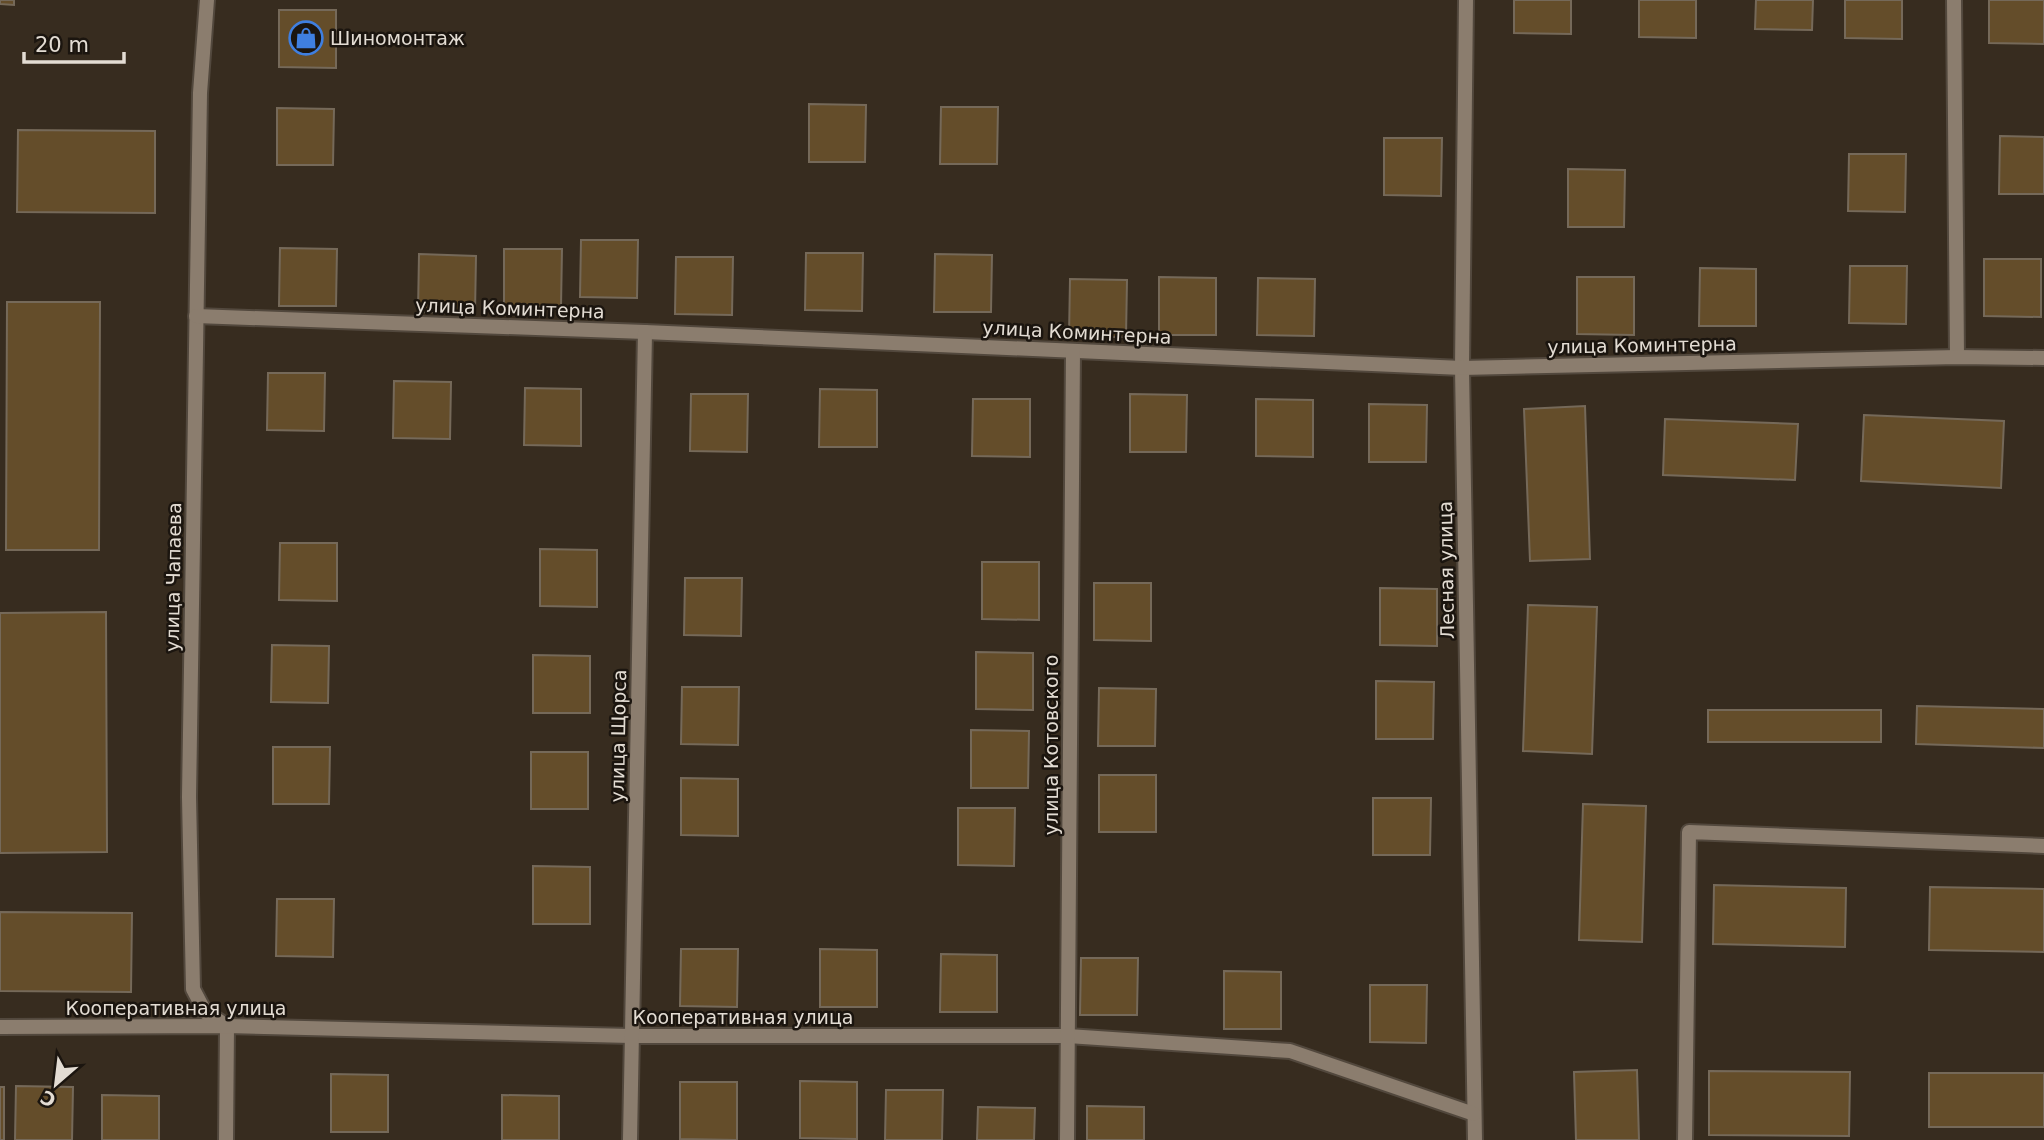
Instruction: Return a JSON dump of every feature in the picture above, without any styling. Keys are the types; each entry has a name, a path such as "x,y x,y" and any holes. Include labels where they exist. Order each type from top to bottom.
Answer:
{"street":[{"name":"улица Чапаева","path":"207,0 200,93 189,797 193,989 205,1012 227,1026"},
{"name":"Лесная улица","path":"1466,0 1462,368 1475,1140"},
{"path":"1954,0 1957,357"},
{"name":"улица Коминтерна","path":"196,316 645,332 1462,368 1957,357 2044,358"},
{"name":"улица Щорса","path":"631,1140 645,332"},
{"name":"улица Котовского","path":"1067,1140 1073,351"},
{"path":"1685,1140 1689,832 2044,846"},
{"path":"226,1140 227,1026"},
{"name":"Кооперативная улица","path":"0,1027 227,1026 631,1036 1068,1036 1290,1051 1474,1114"}],"building":[{"path":"0,0 14,0 14,5 0,4"},
{"path":"1514,0 1571,0 1571,34 1514,33"},
{"path":"1639,0 1696,0 1696,38 1639,37"},
{"path":"1756,0 1813,0 1812,30 1755,29"},
{"path":"1845,0 1902,0 1902,39 1845,38"},
{"path":"1989,0 2044,0 2044,44 1989,43"},
{"path":"279,10 336,10 336,68 279,67"},
{"path":"809,104 866,105 865,162 809,162"},
{"path":"941,107 998,107 997,164 940,164"},
{"path":"277,108 334,109 333,165 277,165"},
{"path":"18,130 155,131 155,213 17,212"},
{"path":"2000,136 2044,137 2044,194 1999,194"},
{"path":"1384,138 1442,138 1441,196 1384,195"},
{"path":"1849,154 1906,154 1905,212 1848,211"},
{"path":"1568,169 1625,170 1624,227 1568,227"},
{"path":"581,240 638,240 637,298 580,297"},
{"path":"280,248 337,249 336,306 279,306"},
{"path":"504,249 562,249 561,307 504,306"},
{"path":"806,253 863,253 862,311 805,310"},
{"path":"419,254 476,256 475,313 418,312"},
{"path":"935,254 992,255 991,312 934,312"},
{"path":"676,257 733,257 732,315 675,314"},
{"path":"1984,259 2041,259 2041,317 1984,316"},
{"path":"1850,266 1907,266 1906,324 1849,323"},
{"path":"1700,268 1756,269 1756,326 1699,326"},
{"path":"1159,277 1216,278 1216,335 1159,335"},
{"path":"1577,277 1634,277 1634,335 1577,334"},
{"path":"1258,278 1315,279 1314,336 1257,335"},
{"path":"1070,279 1127,280 1126,337 1069,337"},
{"path":"7,302 100,302 99,550 6,550"},
{"path":"268,373 325,373 324,431 267,430"},
{"path":"394,381 451,382 450,439 393,438"},
{"path":"525,388 581,389 581,446 524,445"},
{"path":"820,389 877,390 877,447 819,447"},
{"path":"691,394 748,394 747,452 690,451"},
{"path":"1130,394 1187,395 1186,452 1130,452"},
{"path":"973,399 1030,399 1030,457 972,456"},
{"path":"1256,399 1313,400 1313,457 1256,456"},
{"path":"1369,404 1427,405 1426,462 1369,462"},
{"path":"1585,406 1590,559 1530,561 1524,409"},
{"path":"1864,415 2004,421 2001,488 1861,481"},
{"path":"1665,419 1798,424 1795,480 1663,475"},
{"path":"280,543 337,543 337,601 279,600"},
{"path":"540,549 597,550 597,607 540,606"},
{"path":"982,562 1039,562 1039,620 982,619"},
{"path":"685,578 742,578 741,636 684,635"},
{"path":"1094,583 1151,583 1151,641 1094,640"},
{"path":"1380,588 1437,589 1437,646 1380,645"},
{"path":"1528,605 1597,607 1592,754 1523,751"},
{"path":"106,612 107,852 0,853 0,613"},
{"path":"272,645 329,646 328,703 271,702"},
{"path":"976,652 1033,653 1033,710 976,709"},
{"path":"533,655 590,656 590,713 533,713"},
{"path":"1376,681 1434,682 1433,739 1376,739"},
{"path":"682,687 739,687 738,745 681,744"},
{"path":"1099,688 1156,689 1155,746 1098,746"},
{"path":"1917,706 2044,709 2044,748 1916,744"},
{"path":"1708,710 1881,710 1881,742 1708,742"},
{"path":"971,730 1029,731 1028,788 971,788"},
{"path":"273,747 330,747 329,804 273,804"},
{"path":"531,752 588,752 588,809 531,809"},
{"path":"1099,775 1156,775 1156,832 1099,832"},
{"path":"681,778 738,779 738,836 681,835"},
{"path":"1373,798 1431,798 1430,855 1373,855"},
{"path":"1583,804 1646,806 1642,942 1579,940"},
{"path":"958,808 1015,808 1014,866 958,865"},
{"path":"533,866 590,867 590,924 533,924"},
{"path":"1714,885 1846,888 1845,947 1713,944"},
{"path":"1930,887 2044,889 2044,952 1929,950"},
{"path":"277,899 334,899 333,957 276,956"},
{"path":"0,912 132,913 131,992 0,991"},
{"path":"681,949 738,949 737,1007 680,1006"},
{"path":"820,949 877,950 877,1007 820,1007"},
{"path":"941,954 997,955 997,1012 940,1012"},
{"path":"1081,958 1138,958 1137,1015 1080,1015"},
{"path":"1224,971 1281,972 1281,1029 1224,1029"},
{"path":"1370,985 1427,985 1426,1043 1370,1042"},
{"path":"1637,1070 1639,1140 1576,1140 1574,1072"},
{"path":"1709,1071 1850,1072 1849,1136 1709,1135"},
{"path":"1929,1073 2044,1073 2044,1127 1929,1127"},
{"path":"331,1074 388,1075 388,1132 331,1132"},
{"path":"800,1081 857,1082 857,1139 800,1138"},
{"path":"680,1082 737,1082 737,1140 680,1139"},
{"path":"16,1086 73,1087 72,1140 15,1140"},
{"path":"0,1087 4,1087 4,1140 0,1140"},
{"path":"886,1090 943,1090 942,1140 885,1140"},
{"path":"102,1095 159,1096 159,1140 102,1140"},
{"path":"502,1095 559,1096 559,1140 502,1140"},
{"path":"1087,1106 1144,1107 1144,1140 1087,1140"},
{"path":"978,1107 1035,1108 1034,1140 977,1140"}],"place":[{"name":"Шиномонтаж","path":"306,38"}]}
